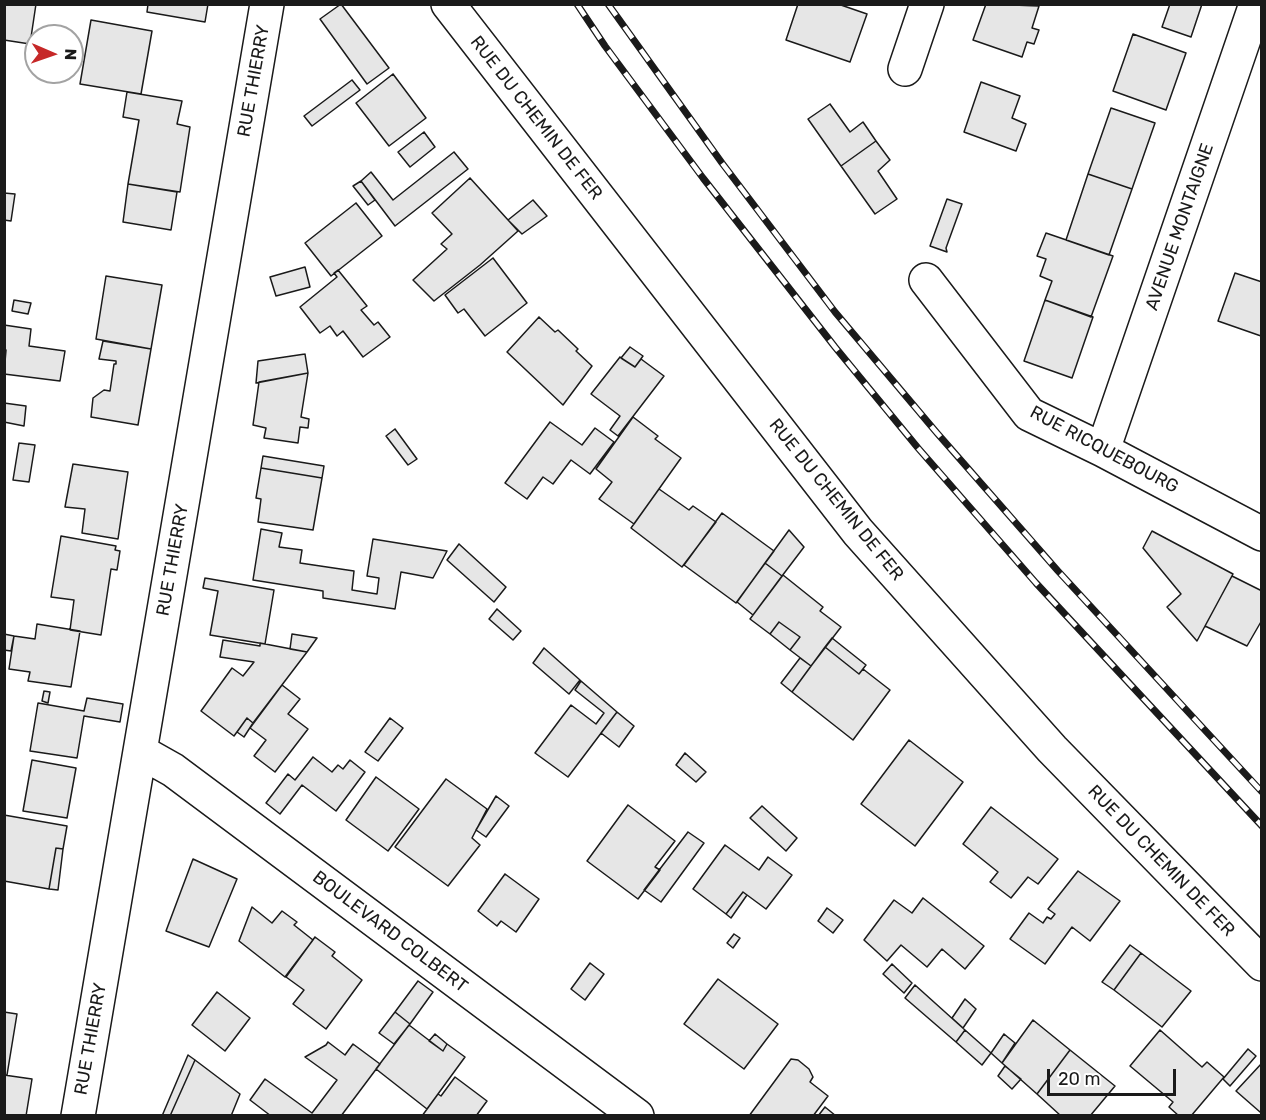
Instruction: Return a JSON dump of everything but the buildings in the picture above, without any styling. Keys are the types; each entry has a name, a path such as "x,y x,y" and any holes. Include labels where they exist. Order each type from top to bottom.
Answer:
{"street":[{"name":"RUE THIERRY","path":"78,1116 267,4"},
{"name":"RUE DU CHEMIN DE FER","path":"448,4 858,532 1052,749 1262,964"},
{"path":"905,69 927,4"},
{"name":"AVENUE MONTAIGNE","path":"1103,450 1256,4"},
{"name":"RUE RICQUEBOURG","path":"926,280 1029,414 1103,450 1262,534"},
{"name":"BOULEVARD COLBERT","path":"141,752 173,770 637,1116"}],"railway":[{"path":"577,4 605,46 703,178 835,347 918,448 1036,583 1262,826"},
{"path":"608,4 722,163 835,312 1058,571 1262,792"}]}
